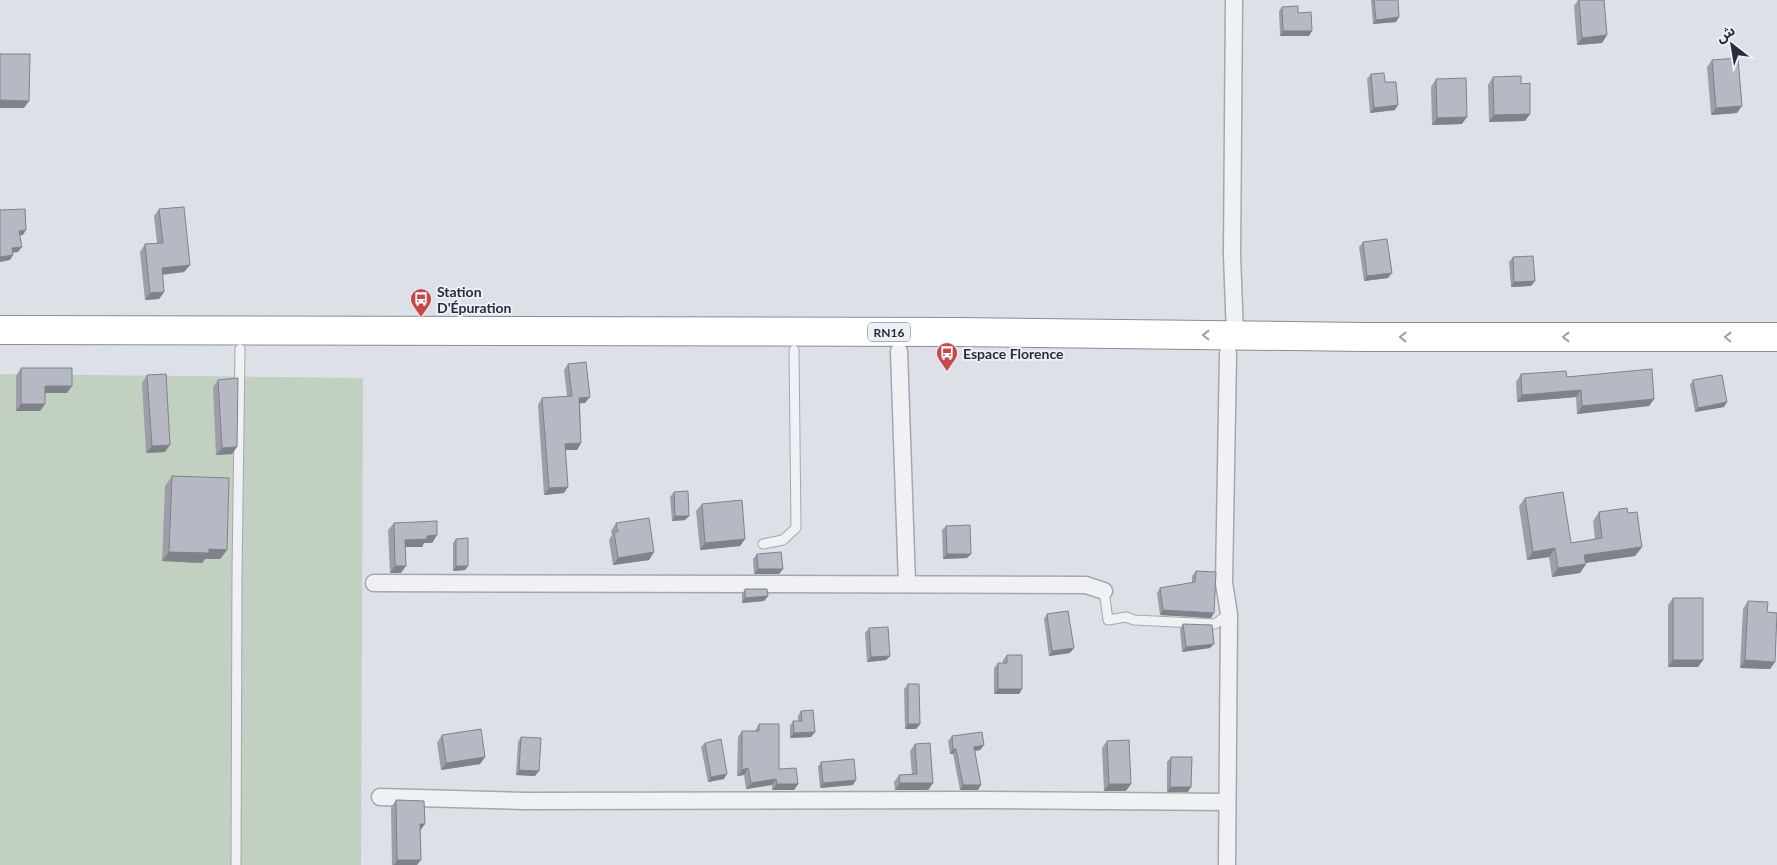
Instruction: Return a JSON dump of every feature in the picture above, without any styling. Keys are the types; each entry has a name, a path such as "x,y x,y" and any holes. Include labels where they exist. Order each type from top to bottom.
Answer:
{"highway":[{"name":"RN16","path":"0,330 1034,332 1231,344 1777,356"},
{"name":"RN16","path":"0,347 899,350 1777,337"}],"street":[{"path":"1227,865 1229,614 1224,583 1231,344 1234,0"},
{"path":"899,350 907,584"},
{"path":"374,582 1086,584 1104,590"},
{"path":"380,797 525,801 983,800 1228,802"}],"lane":[{"path":"236,865 240,349"},
{"path":"763,544 783,540 796,528 794,350"},
{"path":"1104,590 1108,620 1126,618 1215,624 1229,614"}],"green space":[{"path":"0,374 363,378 361,865 0,865"}],"building":[{"path":"1374,0 1398,0 1399,17 1376,20"},
{"path":"1579,0 1604,0 1607,35 1582,38"},
{"path":"1298,6 1298,13 1311,12 1312,31 1283,31 1282,7"},
{"path":"0,54 30,54 29,101 0,100"},
{"path":"1738,58 1742,106 1716,108 1712,60"},
{"path":"1384,73 1385,82 1396,82 1398,105 1374,108 1371,74"},
{"path":"1521,76 1521,84 1530,83 1530,114 1494,115 1493,77"},
{"path":"1466,78 1467,117 1437,118 1436,79"},
{"path":"184,207 190,265 162,268 164,292 150,293 145,244 163,243 159,209"},
{"path":"25,209 26,230 19,231 22,247 12,248 13,255 0,257 0,210"},
{"path":"1387,239 1392,273 1367,276 1363,242"},
{"path":"1533,256 1535,281 1514,282 1513,257"},
{"path":"586,362 590,397 579,398 581,443 565,444 568,487 549,488 542,398 572,396 568,364"},
{"path":"21,368 72,368 72,386 45,386 45,404 21,404"},
{"path":"1652,369 1654,399 1582,406 1581,390 1522,395 1521,374 1566,371 1567,377"},
{"path":"166,374 170,445 152,446 147,375"},
{"path":"1722,375 1727,402 1698,408 1693,380"},
{"path":"238,378 237,447 222,448 218,380"},
{"path":"172,476 229,478 227,550 209,549 209,553 169,552"},
{"path":"688,491 689,516 675,516 674,492"},
{"path":"1563,492 1571,543 1602,538 1599,512 1627,508 1628,513 1637,512 1642,547 1584,555 1586,564 1558,568 1555,548 1533,552 1525,498"},
{"path":"742,500 745,539 705,543 702,504"},
{"path":"649,518 654,552 618,558 614,532 618,532 616,523"},
{"path":"437,521 437,535 427,536 427,539 405,540 406,566 395,566 394,523"},
{"path":"970,525 971,554 947,554 946,526"},
{"path":"468,538 468,566 456,566 456,539"},
{"path":"781,552 783,569 758,569 757,554"},
{"path":"1196,571 1216,572 1214,613 1163,610 1160,588 1195,582"},
{"path":"745,589 767,589 768,596 745,598"},
{"path":"1673,598 1703,598 1703,660 1673,660"},
{"path":"1748,601 1768,602 1767,612 1777,613 1775,662 1745,660"},
{"path":"1068,611 1074,648 1052,651 1047,614"},
{"path":"1183,624 1212,625 1214,644 1186,647"},
{"path":"888,627 890,656 871,657 869,628"},
{"path":"1007,655 1022,655 1022,689 998,689 998,663 1007,663"},
{"path":"908,684 919,684 920,724 908,724"},
{"path":"813,710 815,732 794,733 793,721 802,721 801,711"},
{"path":"759,724 779,724 779,769 796,768 798,784 777,784 776,779 751,783 748,768 742,770 742,731 759,731"},
{"path":"481,729 485,757 446,763 442,735"},
{"path":"982,732 984,745 974,747 981,785 963,785 956,749 953,749 952,736"},
{"path":"521,737 541,738 539,771 519,770"},
{"path":"721,739 727,774 711,777 705,743"},
{"path":"1129,740 1131,784 1109,784 1107,741"},
{"path":"930,743 933,783 900,783 899,775 917,774 915,744"},
{"path":"1171,757 1192,757 1191,787 1170,787"},
{"path":"854,759 856,780 823,783 821,762"},
{"path":"396,800 424,801 425,824 420,824 421,860 397,860"}],"place":[{"name":"Station D'Épuration","path":"421,318"},
{"name":"Espace Florence","path":"947,372"}]}
